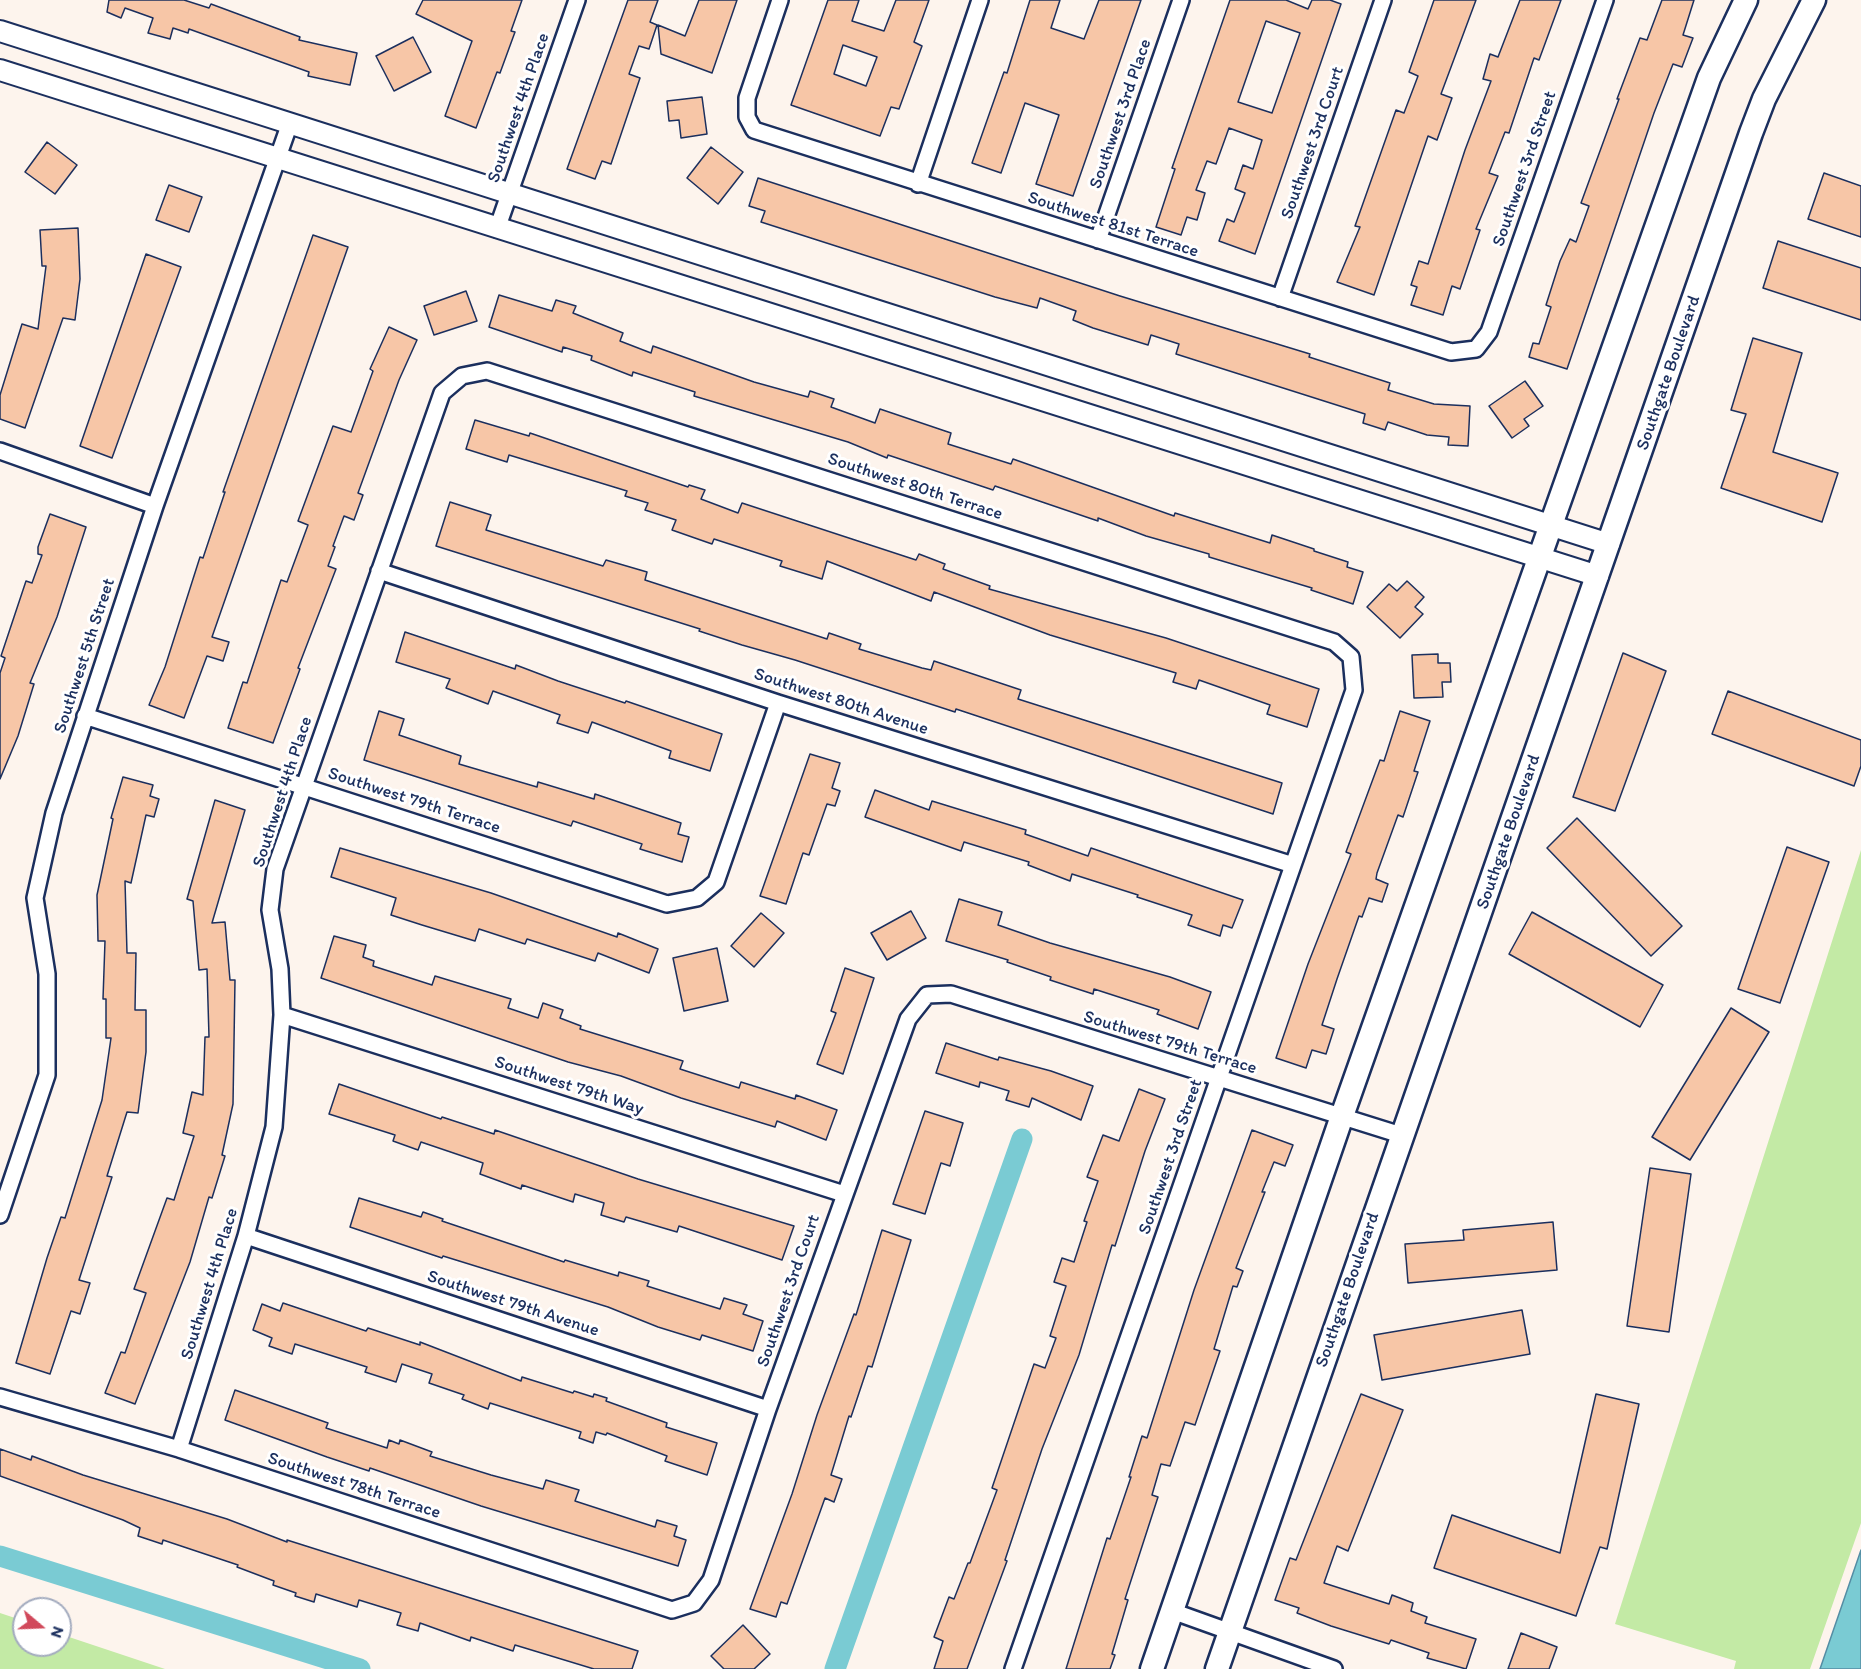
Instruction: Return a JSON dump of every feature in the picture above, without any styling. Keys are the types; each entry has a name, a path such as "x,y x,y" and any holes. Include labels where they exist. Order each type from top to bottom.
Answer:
{"main road":[{"path":"1152,1669 1342,1116 1553,525 1709,78 1746,0"},
{"name":"Southgate Boulevard","path":"1217,1669 1751,133 1764,99 1814,0"}],"street":[{"name":"Southwest 4th Place","path":"497,229 577,0"},
{"name":"Southwest 81st Terrace","path":"780,0 747,98 747,117 754,130 1451,352 1476,349"},
{"path":"918,184 980,0"},
{"name":"Southwest 3rd Place","path":"1098,240 1181,0"},
{"name":"Southwest 3rd Court","path":"1280,298 1383,0"},
{"name":"Southwest 3rd Street","path":"1476,349 1489,332 1605,0"},
{"path":"0,31 1609,544"},
{"path":"0,70 497,229 1542,556 1598,576"},
{"name":"Southwest 5th Street","path":"0,1215 47,1074 47,974 35,898 54,813 155,506 290,123"},
{"name":"Southwest 80th Terrace","path":"462,376 487,371 1323,638 1334,642 1351,657"},
{"name":"Southwest 4th Place","path":"179,1449 246,1236 274,1127 282,1016 280,969 270,910 275,869 442,393 462,376"},
{"path":"0,452 155,506"},
{"name":"Southwest 80th Avenue","path":"380,571 778,703 1293,866"},
{"name":"Southwest 3rd Street","path":"1013,1669 1354,690 1351,657"},
{"name":"Southwest 79th Terrace","path":"85,716 667,904 697,898 716,882 778,703"},
{"name":"Southwest 79th Terrace","path":"927,995 951,994 1401,1135"},
{"name":"Southwest 3rd Court","path":"694,1603 711,1580 768,1409 908,1019 927,995"},
{"name":"Southwest 79th Way","path":"282,1016 844,1194"},
{"name":"Southwest 79th Avenue","path":"246,1236 768,1409"},
{"name":"Southwest 78th Terrace","path":"0,1397 179,1449 672,1610 694,1603"},
{"path":"1172,1611 1334,1669"}],"green space":[{"path":"1861,850 1861,1523 1810,1669 1734,1669 1736,1661 1615,1624"},
{"path":"0,1613 12,1617 12,1657 72,1657 72,1638 165,1669 0,1669"}],"water":[{"path":"1861,1550 1861,1669 1820,1669"}],"building":[{"path":"109,0 184,0 209,8 211,4 300,37 299,40 357,53 350,85 308,76 309,72 189,29 188,33 173,28 170,39 148,33 153,18 125,8 121,18 107,12"},
{"path":"423,0 522,0 511,31 515,32 476,128 445,116 472,41 416,14"},
{"path":"628,0 658,0 650,22 657,25 649,49 639,46 629,74 640,78 611,164 602,161 595,179 567,169"},
{"path":"699,0 737,0 712,73 661,54 658,25 685,36"},
{"path":"828,0 859,0 852,21 884,31 896,0 929,0 914,42 922,46 899,109 891,107 880,136 791,105","holes":["843,45 877,57 866,86 834,74"]},
{"path":"1030,0 1060,0 1051,28 1084,39 1099,0 1141,0 1073,196 1036,184 1059,115 1025,103 1001,173 972,163 1004,72 1007,73"},
{"path":"1230,0 1286,0 1308,9 1312,0 1330,0 1341,4 1255,254 1219,241 1227,219 1234,222 1245,193 1235,189 1243,165 1253,169 1262,140 1229,128 1216,164 1207,161 1196,190 1205,193 1197,220 1187,217 1181,235 1156,227 1175,169 1172,168","holes":["1266,21 1300,33 1272,113 1238,102"]},
{"path":"1434,0 1476,0 1441,94 1452,98 1437,140 1428,136 1374,295 1337,282 1360,227 1355,226 1396,110 1404,113 1418,76 1409,72"},
{"path":"1520,0 1561,0 1539,60 1534,58 1509,133 1505,132 1489,173 1498,176 1476,229 1480,230 1460,289 1452,286 1443,315 1411,305 1417,287 1411,285 1419,261 1428,264 1465,150 1491,81 1483,79 1490,54 1498,57"},
{"path":"1662,0 1694,0 1683,35 1693,38 1682,67 1673,64 1654,113 1567,369 1529,357 1533,343 1539,344 1551,307 1546,305 1560,261 1570,239 1576,242 1589,206 1581,203 1619,99 1617,99 1640,38 1647,40"},
{"path":"413,37 431,72 394,91 376,56"},
{"path":"702,97 707,134 681,138 679,120 669,121 667,101"},
{"path":"47,142 77,165 55,194 25,172"},
{"path":"711,147 743,172 718,204 687,178"},
{"path":"1824,173 1861,186 1861,237 1808,219"},
{"path":"758,178 1120,296 1310,354 1309,357 1390,383 1388,390 1434,404 1470,406 1468,446 1448,445 1449,437 1427,435 1388,422 1385,430 1363,423 1365,414 1176,354 1179,344 1151,335 1148,345 1093,328 1073,320 1076,311 1040,298 1037,308 995,297 761,222 765,211 749,206"},
{"path":"169,185 202,197 189,232 156,220"},
{"path":"78,228 80,279 75,320 63,318 25,428 0,419 0,395 22,324 38,329 46,266 42,266 40,230"},
{"path":"313,235 348,247 212,637 229,642 223,661 207,656 184,718 149,705 165,667 200,557 203,558 225,492 223,492"},
{"path":"1778,241 1861,268 1861,320 1763,288"},
{"path":"146,254 181,267 112,458 80,446"},
{"path":"466,291 477,321 434,335 424,306"},
{"path":"499,295 552,311 556,300 576,306 573,313 623,333 620,341 651,353 653,346 754,382 808,397 810,391 834,399 831,407 875,423 880,409 951,433 948,444 1011,464 1013,459 1174,516 1175,513 1270,543 1272,535 1314,549 1314,551 1348,562 1347,567 1363,572 1353,604 1311,590 1312,588 1209,557 1209,554 1146,536 1098,518 1098,521 995,486 993,490 888,455 887,458 848,442 694,396 695,392 633,372 632,376 591,360 592,356 563,347 562,352 489,327"},
{"path":"389,327 417,340 399,380 358,493 363,495 354,520 344,516 333,546 335,547 328,566 336,569 298,668 300,669 273,743 228,728 243,682 247,683 281,580 287,582 308,525 298,521 333,426 351,432 373,371 370,369"},
{"path":"1753,338 1802,353 1773,452 1838,473 1822,522 1721,488 1746,414 1731,410"},
{"path":"1525,381 1543,406 1524,419 1529,426 1512,438 1489,406"},
{"path":"475,420 529,436 530,433 688,487 689,485 705,490 701,499 738,513 742,503 916,560 919,554 945,564 943,569 990,586 989,589 1166,638 1319,689 1307,727 1267,714 1270,705 1199,680 1196,689 1173,682 1176,673 1050,635 934,592 931,601 827,561 822,579 780,566 782,561 714,539 712,544 672,530 676,520 645,510 648,503 625,496 627,491 509,455 507,462 466,449"},
{"path":"450,502 491,515 486,530 603,566 606,560 647,572 645,580 827,639 829,633 861,644 859,649 922,668 931,670 934,661 1021,690 1018,699 1282,783 1273,814 956,709 955,712 436,546"},
{"path":"50,514 86,527 57,617 30,683 34,684 18,736 0,779 0,673 5,658 1,656 26,581 32,583 42,555 38,554 38,547"},
{"path":"1407,581 1424,597 1415,607 1423,614 1400,638 1367,607 1389,584 1397,591"},
{"path":"405,632 515,669 516,665 558,681 625,703 626,701 722,734 710,771 669,758 671,751 592,722 588,733 557,723 560,715 493,691 488,704 446,688 450,679 396,662"},
{"path":"1623,653 1666,671 1615,811 1573,797"},
{"path":"1438,654 1438,663 1450,663 1451,682 1442,682 1443,697 1414,698 1412,655"},
{"path":"1728,691 1861,740 1861,766 1854,786 1712,734"},
{"path":"379,711 404,719 399,735 461,756 459,764 537,787 538,782 594,799 595,794 681,823 678,834 689,837 682,862 640,849 642,844 573,821 571,826 364,760"},
{"path":"1400,711 1430,721 1414,771 1418,772 1403,817 1398,815 1377,873 1376,879 1388,884 1382,902 1369,898 1362,917 1359,916 1337,979 1322,1025 1334,1029 1326,1054 1312,1050 1306,1068 1276,1058 1308,964 1351,854 1346,852 1380,760 1384,761"},
{"path":"810,754 840,763 832,788 840,791 835,806 827,804 809,855 803,853 786,904 760,896"},
{"path":"123,777 153,785 150,796 159,799 154,817 146,815 131,883 125,881 127,953 136,953 135,1010 146,1010 146,1052 138,1113 127,1112 107,1176 112,1177 79,1280 90,1283 80,1314 71,1311 50,1374 16,1363 47,1258 61,1217 65,1218 102,1100 111,1038 106,1038 106,999 103,999 105,941 98,941 97,895 113,819 111,818"},
{"path":"875,790 929,810 932,801 1026,830 1025,834 1088,856 1091,848 1243,900 1232,928 1223,925 1220,936 1188,925 1192,915 1137,897 1138,895 1072,874 1070,881 1028,865 1029,862 964,842 961,851 865,817"},
{"path":"215,800 245,810 212,923 225,922 230,980 235,980 233,1104 222,1155 225,1156 212,1198 209,1197 190,1262 135,1404 105,1393 121,1352 125,1353 146,1293 134,1289 167,1198 174,1200 194,1136 183,1133 192,1092 203,1095 205,1037 209,1037 207,969 199,970 193,901 187,899"},
{"path":"1577,818 1682,926 1651,956 1547,848"},
{"path":"1787,847 1829,862 1780,1003 1738,989"},
{"path":"340,848 491,893 617,937 618,933 658,949 649,973 598,953 595,961 527,939 525,944 479,929 475,941 422,925 391,915 396,898 331,877"},
{"path":"959,899 1002,912 998,925 1050,943 1170,977 1211,992 1198,1029 1157,1014 1159,1010 1094,989 1093,994 1050,980 1051,977 1007,962 1008,960 946,941"},
{"path":"911,911 926,938 887,960 871,933"},
{"path":"1532,912 1663,985 1640,1027 1509,954"},
{"path":"761,913 784,933 754,967 731,946"},
{"path":"334,936 366,945 363,957 374,961 373,966 432,985 435,976 511,999 508,1008 538,1018 543,1003 563,1010 560,1018 581,1026 580,1029 683,1061 680,1069 739,1088 741,1082 795,1099 796,1095 837,1110 826,1140 777,1121 775,1127 681,1098 621,1076 568,1062 321,978"},
{"path":"717,948 728,1001 684,1011 673,958"},
{"path":"845,968 874,978 843,1074 817,1064 836,1013 831,1011"},
{"path":"1731,1008 1769,1032 1690,1160 1652,1137"},
{"path":"946,1043 998,1060 999,1057 1051,1071 1093,1086 1081,1120 1032,1098 1029,1107 1006,1100 1009,1091 980,1082 979,1087 936,1073"},
{"path":"339,1084 441,1119 442,1117 494,1134 495,1130 638,1179 794,1226 782,1260 679,1226 677,1232 626,1217 624,1222 601,1215 604,1203 575,1194 573,1202 522,1185 521,1189 480,1174 483,1163 421,1142 418,1150 393,1141 395,1135 329,1114"},
{"path":"1139,1089 1165,1099 1145,1151 1115,1246 1112,1245 1079,1355 1042,1449 1005,1560 1007,1561 967,1669 934,1669 943,1641 934,1637 949,1597 954,1599 968,1563 970,1563 997,1490 992,1488 1034,1364 1045,1368 1056,1338 1050,1336 1066,1286 1054,1282 1062,1258 1074,1262 1087,1222 1084,1221 1098,1181 1087,1177 1103,1135 1119,1141"},
{"path":"925,1111 963,1123 950,1166 941,1163 925,1214 893,1204"},
{"path":"1252,1130 1293,1145 1285,1166 1274,1162 1262,1192 1265,1192 1236,1268 1243,1271 1237,1287 1233,1286 1214,1349 1220,1351 1195,1425 1185,1422 1170,1466 1161,1464 1152,1495 1158,1497 1125,1599 1128,1600 1112,1654 1115,1655 1110,1669 1066,1669 1107,1538 1110,1539 1131,1477 1129,1477 1142,1436 1147,1438 1194,1290"},
{"path":"1650,1168 1691,1174 1669,1332 1627,1326"},
{"path":"359,1198 421,1217 423,1212 443,1219 442,1221 564,1262 565,1260 618,1276 619,1272 649,1281 647,1286 720,1309 724,1298 747,1305 743,1314 763,1321 753,1351 702,1335 700,1340 658,1327 608,1307 443,1256 442,1258 350,1227"},
{"path":"1553,1222 1557,1270 1408,1283 1405,1244 1464,1240 1463,1230"},
{"path":"882,1230 911,1240 872,1367 868,1366 851,1417 849,1416 831,1475 842,1479 834,1502 825,1498 787,1604 781,1602 776,1617 750,1609 792,1494 817,1415 854,1314 856,1315"},
{"path":"283,1303 366,1331 368,1328 420,1345 420,1342 521,1381 522,1377 573,1393 574,1391 593,1397 594,1394 607,1398 606,1401 667,1423 666,1427 717,1443 707,1475 665,1461 667,1456 607,1433 606,1435 596,1432 593,1443 579,1438 581,1432 490,1403 488,1409 462,1399 464,1395 429,1383 432,1374 402,1364 396,1382 365,1372 367,1367 295,1344 292,1354 269,1346 272,1338 253,1330 262,1304 280,1311"},
{"path":"1522,1310 1530,1354 1382,1380 1374,1335"},
{"path":"235,1390 328,1423 326,1428 387,1448 389,1440 399,1444 400,1440 432,1452 430,1456 491,1475 543,1489 546,1480 579,1490 575,1501 655,1527 657,1520 677,1526 674,1536 686,1540 678,1566 481,1506 370,1468 369,1471 225,1420"},
{"path":"1361,1394 1403,1410 1348,1551 1337,1546 1324,1583 1389,1604 1392,1595 1413,1603 1411,1611 1427,1617 1425,1623 1476,1639 1466,1669 1427,1658 1429,1653 1391,1640 1389,1644 1331,1626 1297,1613 1299,1608 1275,1600 1290,1558 1296,1560"},
{"path":"1596,1394 1639,1404 1607,1549 1600,1547 1576,1616 1434,1568 1452,1515 1560,1553"},
{"path":"0,1449 31,1460 32,1456 83,1475 227,1519 287,1542 287,1540 638,1651 632,1669 594,1669 515,1645 513,1651 471,1637 470,1641 420,1623 418,1631 397,1625 401,1613 359,1600 357,1607 316,1594 314,1602 295,1596 296,1593 273,1585 274,1581 237,1567 238,1565 163,1540 162,1544 138,1536 140,1528 123,1520 0,1476"},
{"path":"743,1625 770,1654 754,1669 724,1669 711,1656"},
{"path":"1521,1633 1557,1647 1549,1669 1508,1669"}],"waterway":[{"path":"835,1669 1022,1139"},
{"path":"0,1556 360,1669"}]}
